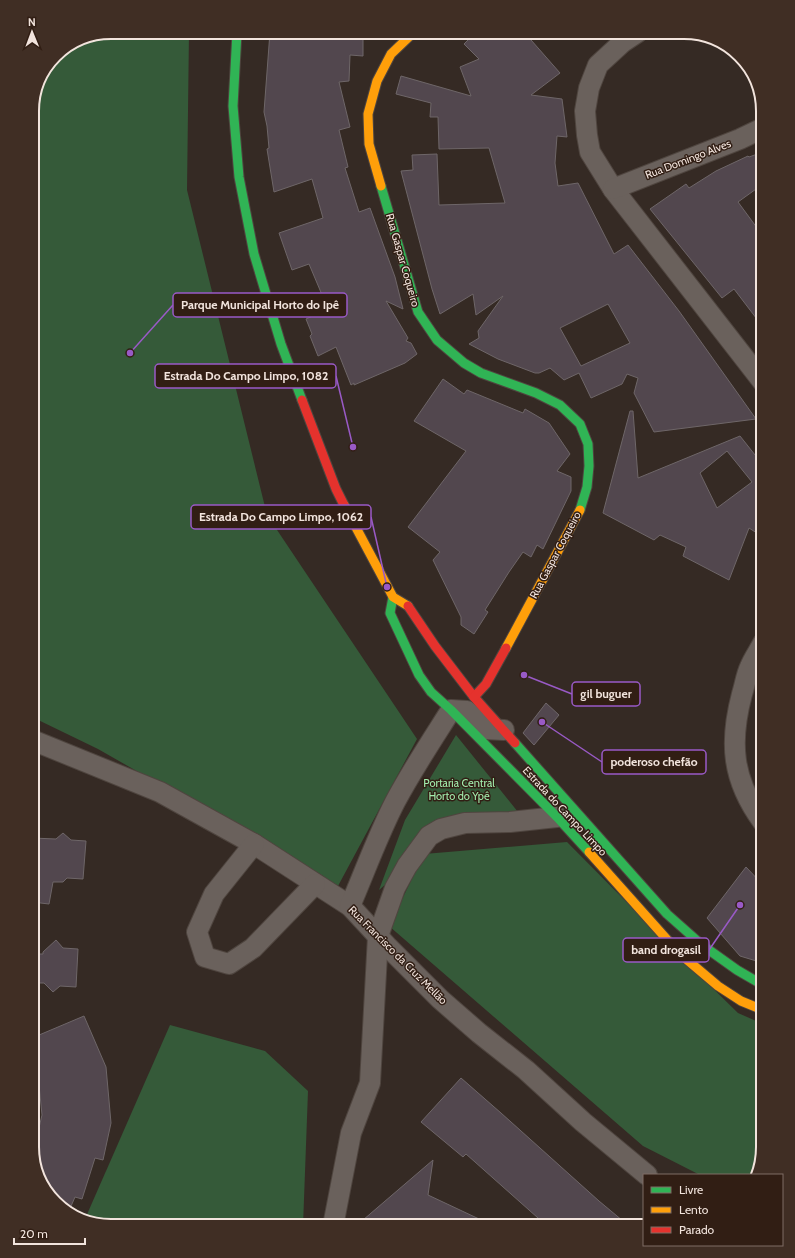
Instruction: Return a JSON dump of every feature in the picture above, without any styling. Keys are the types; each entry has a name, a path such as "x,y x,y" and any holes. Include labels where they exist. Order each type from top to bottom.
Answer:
{"main road":[{"name":"Estrada do Campo Limpo","path":"237,39 233,106 240,177 254,254 281,344 336,489 393,597 407,605 435,646 474,697 667,914 702,945 756,981"},
{"name":"Rua Gaspar Coqueiro","path":"407,39 391,54 377,81 368,114 369,144 418,312 437,340 464,364 481,373 536,393 560,405 580,424 588,444 589,466 587,487 579,512 486,684 474,697"},
{"name":"Estrada do Campo Limpo","path":"393,597 390,613 419,675 431,692 451,710 556,817 679,953 718,986 741,1001 756,1007"}],"street":[{"path":"628,39 598,65 589,88 584,112 590,152 612,189 756,373"},
{"name":"Rua Domingo Alves","path":"612,189 756,131"},
{"path":"756,656 750,667 736,716 734,743 737,770 743,788 756,810"},
{"path":"350,906 395,802 451,710 468,712 485,729 504,730"},
{"name":"Rua Francisco da Cruz Mellão","path":"39,743 160,792 254,844 350,906 440,999 479,1033 526,1070 583,1122 645,1174"},
{"path":"334,1219 351,1133 370,1084 378,936 395,888 407,866 429,836 441,829 465,823 510,822 556,817"},
{"path":"254,844 214,894 197,932 205,957 229,964 253,948 314,884"}],"green space":[{"path":"106,39 189,39 187,190 267,515 417,739 338,886 98,749 39,720 39,106 44,83 51,71 63,57 79,46 97,40"},
{"name":"Portaria Central Horto do Ypê","path":"456,735 518,812 447,821 407,866 379,890 405,820"},
{"path":"567,842 738,1013 756,1021 756,1147 755,1161 751,1174 698,1174 643,1146 389,926 424,854"},
{"path":"170,1025 265,1051 308,1091 303,1219 106,1219 87,1215"}],"building":[{"path":"269,39 363,39 363,56 350,55 349,81 339,82 350,127 339,130 348,167 345,168 359,212 370,208 395,277 403,309 386,301 408,338 406,341 411,343 417,354 405,363 351,385 336,347 318,356 310,336 312,334 306,319 328,309 309,264 292,270 279,233 323,218 312,179 274,192 267,149 269,148 264,112"},
{"path":"469,39 530,39 560,73 531,95 562,99 567,137 557,136 555,163 558,186 578,183 614,254 628,245 679,311 756,419 654,432 634,393 638,378 627,374 622,384 591,398 579,373 564,380 550,368 539,373 535,373 498,359 469,344 479,338 478,331 503,296 476,315 473,294 440,314 401,171 413,170 412,155 437,154 439,205 505,203 489,148 439,149 438,117 430,117 431,103 396,94 401,76 471,96 460,67 479,59 464,44","holes":["608,304 630,343 581,366 560,328"]},
{"path":"756,154 756,189 738,202 756,226 756,318 734,289 722,298 650,209 686,184 689,188 716,171 748,156"},
{"path":"443,379 464,394 467,390 523,413 525,409 549,423 570,454 557,471 571,477 571,491 543,549 537,545 531,557 523,552 485,610 488,612 474,634 461,625 461,617 433,560 440,552 408,527 466,451 414,421"},
{"path":"630,411 633,411 638,478 740,436 756,456 756,532 749,528 729,580 683,556 686,547 660,535 654,540 603,513","holes":["727,451 752,482 717,508 700,473"]},
{"path":"546,703 559,715 534,745 523,733"},
{"path":"63,833 71,840 86,841 83,879 67,878 63,882 53,882 49,904 39,903 39,838 56,839"},
{"path":"746,867 756,878 756,961 740,956 707,918"},
{"path":"56,940 63,948 78,949 76,987 60,986 53,992 44,983 39,983 39,954 43,954 43,952"},
{"path":"84,1016 106,1067 111,1123 103,1160 95,1158 82,1199 75,1197 71,1207 57,1195 51,1187 46,1179 40,1161 39,1128 42,1115 39,1085 39,1035"},
{"path":"461,1078 621,1219 539,1219 466,1154 463,1157 421,1122"},
{"path":"433,1160 428,1195 479,1219 364,1219"}],"traffic: fast":[{"path":"237,39 233,106 239,177 254,254 281,344 302,400"},
{"path":"381,186 418,312 437,340 464,363 481,373 536,393 560,405 580,424 588,444 589,466 587,487 580,510"},
{"path":"393,597 390,613 419,675 431,692 451,710 557,817 589,852"},
{"path":"515,743 667,914 702,945 737,970 756,981"}],"traffic: slow":[{"path":"381,186 369,144 368,114 377,81 391,54 407,39"},
{"path":"344,505 393,597 408,606"},
{"path":"506,648 580,510"},
{"path":"589,852 679,953 718,986 741,1001 756,1007"}],"traffic: jam":[{"path":"302,400 336,489 344,505"},
{"path":"408,606 435,646 474,697 515,743"},
{"path":"474,697 486,684 506,648"}],"place":[{"name":"Parque Municipal Horto do Ipê","path":"130,353"},
{"name":"Estrada Do Campo Limpo, 1082","path":"353,447"},
{"name":"Estrada Do Campo Limpo, 1062","path":"387,587"},
{"name":"gil buguer","path":"524,675"},
{"name":"poderoso chefão","path":"542,722"},
{"name":"band drogasil","path":"740,905"}]}
